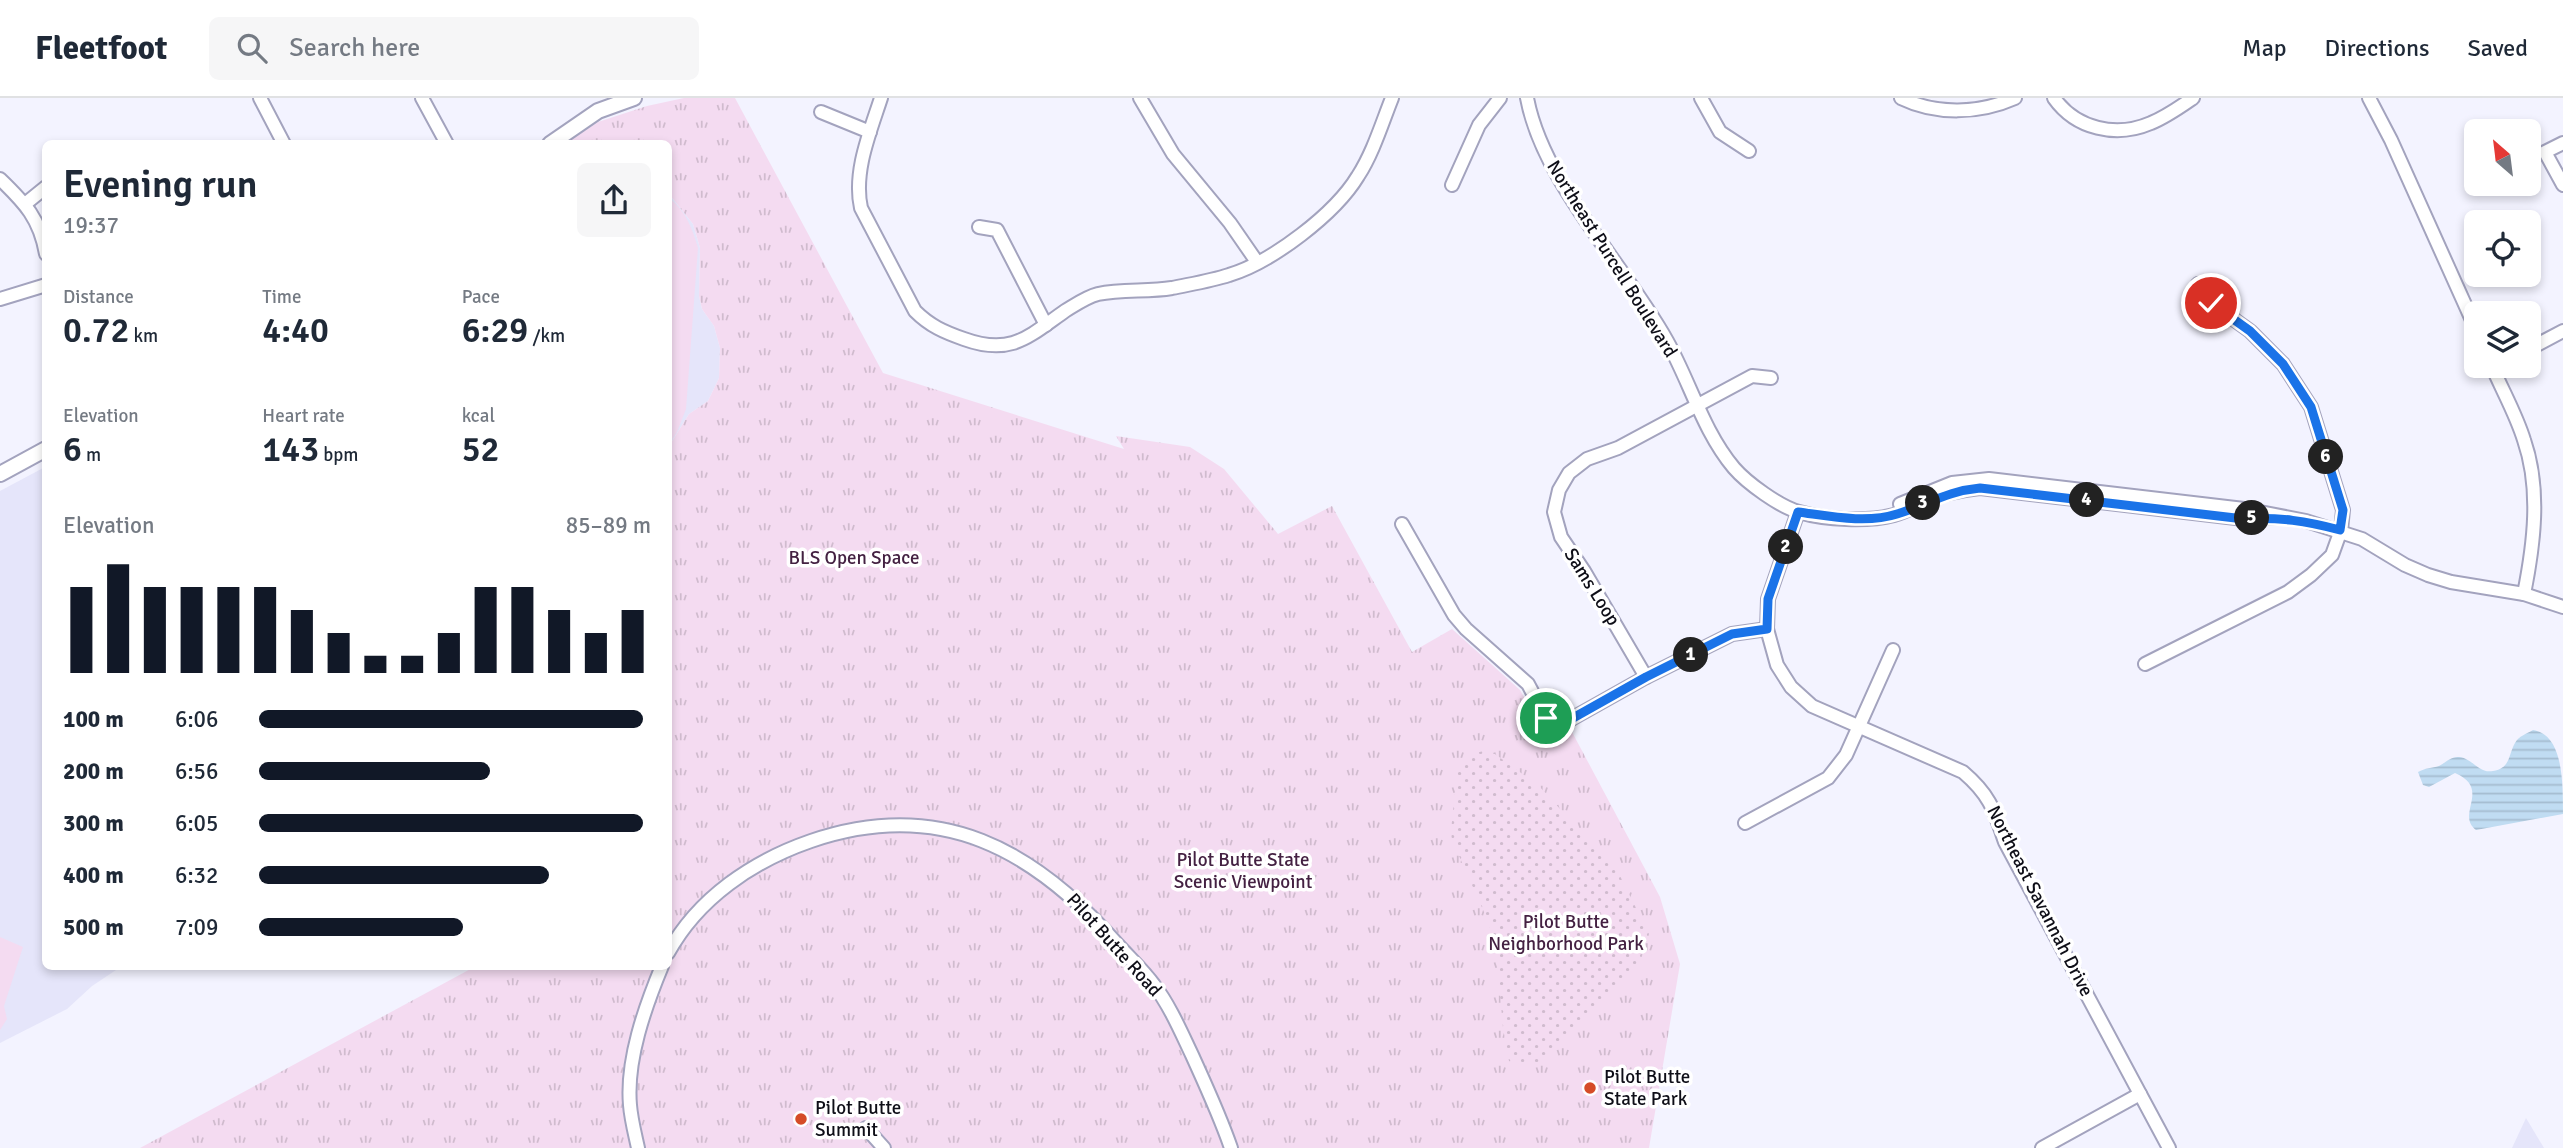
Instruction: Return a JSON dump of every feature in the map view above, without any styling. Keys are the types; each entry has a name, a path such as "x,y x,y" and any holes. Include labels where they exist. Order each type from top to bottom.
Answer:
{"main road":[{"path":"556,140 598,111 634,98"},
{"path":"0,474 42,451"}],"street":[{"path":"260,98 282,140"},
{"path":"422,98 445,140"},
{"path":"881,98 870,132 858,193 861,208 915,311 927,323 940,331 980,345 1002,347 1013,344 1097,294 1169,288 1231,275 1291,242 1331,211 1359,176 1392,98"},
{"path":"1140,98 1173,154 1230,223 1256,262"},
{"path":"1452,185 1479,125 1500,98"},
{"name":"Northeast Purcell Boulevard","path":"1527,98 1535,130 1544,151 1568,192 1666,339 1718,445 1735,469 1757,487 1798,512 1848,519 1894,515 1944,494 1980,488 2244,519 2280,517 2340,530 2428,575 2451,582 2524,594 2563,607"},
{"path":"1701,98 1720,132 1749,151"},
{"path":"1900,98 1917,106 1958,112 2002,104 2015,98"},
{"path":"2054,98 2076,119 2098,129 2123,131 2151,124 2193,98"},
{"path":"2369,98 2391,140 2464,302"},
{"path":"821,112 870,132"},
{"path":"2563,143 2545,152 2563,185"},
{"path":"0,179 25,204 40,227 42,236"},
{"path":"25,204 42,190"},
{"path":"979,227 997,230 1046,325"},
{"path":"2145,664 2288,592 2311,575 2332,555 2343,510 2311,407 2283,364 2250,331 2211,303 2198,284"},
{"path":"0,299 42,286"},
{"path":"2541,343 2563,331"},
{"name":"Sams Loop","path":"1646,677 1584,571 1560,537 1554,512 1559,490 1569,473 1587,459 1618,449 1752,376 1771,378"},
{"path":"2499,378 2524,439 2531,466 2534,507 2532,546 2524,594"},
{"name":"Northeast Savannah Drive","path":"1798,512 1768,599 1767,629 1777,665 1791,687 1812,706 1963,772 1981,787 1993,808 2005,842 2169,1148"},
{"path":"1402,524 1454,615 1528,684 1546,718 1557,727 1646,677 1732,634 1767,629"},
{"path":"1745,823 1828,778 1846,755 1893,650"},
{"name":"Pilot Butte Road","path":"672,946 680,931 702,906 739,876 788,849 837,832 882,825 928,827 967,834 1013,853 1056,882 1093,916 1155,986 1176,1021 1219,1114 1231,1148"},
{"path":"638,1148 629,1104 632,1071 638,1033 660,970"},
{"path":"2042,1148 2140,1094"},
{"path":"866,1128 884,1148"}],"shaded area":[{"path":"672,198 693,224 700,248 699,296 702,309 714,326 720,348 719,378 708,401 689,414 672,441"},
{"path":"42,469 42,970 116,970 92,986 67,1009 0,1043 0,491"},
{"path":"2533,730 2543,734 2556,750 2563,788 2563,814 2476,830 2469,817 2472,794 2466,779 2455,773 2429,787 2423,785 2418,772 2439,766 2456,757 2464,758 2488,771 2503,767 2517,741"},
{"path":"2526,1118 2544,1148 2512,1148"}],"green space":[{"name":"Pilot Butte State Scenic Viewpoint","path":"684,98 735,98 883,373 1124,449 1116,436 1190,447 1224,469 1278,534 1332,506 1412,652 1452,629 1520,690 1545,735 1558,738 1572,732 1660,897 1680,964 1649,1148 140,1148 469,970 672,970 672,441 689,414 708,401 719,378 720,348 714,326 702,309 699,296 700,248 693,224 672,198 672,140 571,140 598,122 647,106"},
{"path":"672,201 688,220 698,248 686,409 672,440"},
{"name":"Pilot Butte Neighborhood Park","path":"1488,749 1539,786 1618,872 1649,934 1640,962 1587,1021 1540,1063 1515,1064 1509,1061 1503,1028 1497,959 1488,921 1452,840 1457,771 1469,756"},
{"path":"0,937 23,947 4,1006 7,1019 0,1030"}],"place":[{"name":"Pilot Butte State Park","path":"1590,1088"},
{"name":"Pilot Butte Summit","path":"801,1119"}],"route":[{"path":"1546,718 1557,727 1646,677 1732,634 1767,629 1768,599 1798,512 1848,519 1894,515 1944,494 1980,488 2244,519 2280,517 2340,530 2343,510 2311,407 2283,364 2250,331 2211,303"}],"park label":[{"name":"BLS Open Space","path":"854,558"}]}
